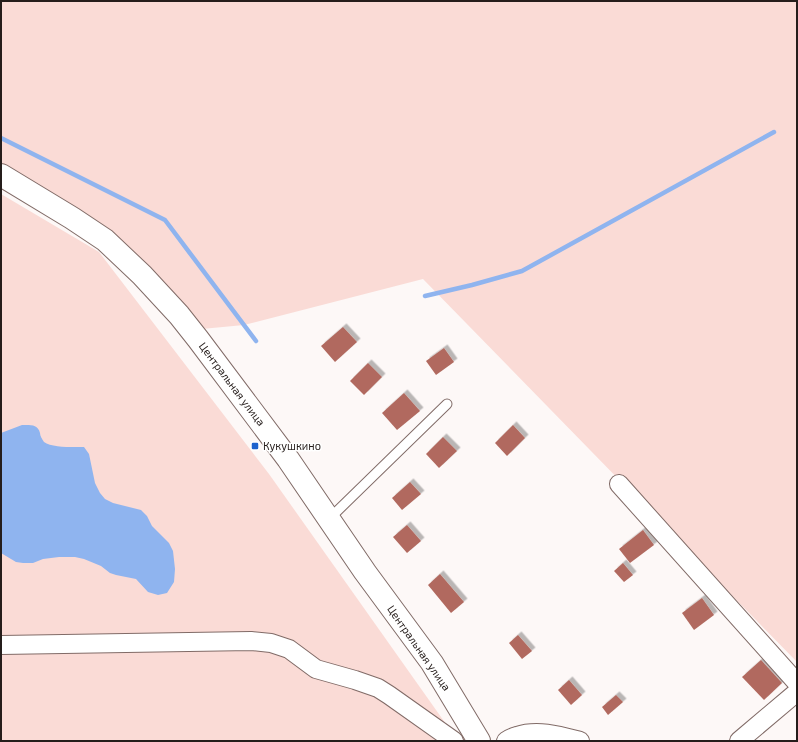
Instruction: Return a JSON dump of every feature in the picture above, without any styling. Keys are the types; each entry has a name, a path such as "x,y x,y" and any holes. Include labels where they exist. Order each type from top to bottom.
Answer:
{"main road":[{"name":"Центральная улица","path":"1,175 105,240 142,275 179,315 288,459 365,572 432,664 479,741"}],"street":[{"path":"619,484 797,683"},
{"path":"1,645 252,641 271,643 289,649 316,669 378,688 454,741"},
{"path":"739,741 797,692"},
{"path":"506,741 518,736 532,734 553,735 580,741"}],"lane":[{"path":"329,520 447,404"}],"shaded area":[{"path":"1,1 797,1 797,662 423,279 244,325 191,330 123,257 1,189"},
{"path":"1,194 99,252 269,474 458,741 1,741"}],"water":[{"path":"22,425 31,425 36,427 39,430 44,442 48,444 63,447 84,447 89,454 95,483 105,499 113,503 141,510 147,516 152,526 169,543 173,551 175,569 174,582 167,593 158,595 148,592 136,579 110,573 101,566 84,559 75,557 59,557 43,559 33,563 23,563 16,562 1,553 1,433"}],"building":[{"path":"343,327 357,342 335,362 321,346"},
{"path":"444,348 454,362 436,375 426,361"},
{"path":"368,363 382,377 364,395 350,381"},
{"path":"404,393 420,411 397,430 382,413"},
{"path":"513,425 525,438 507,456 495,443"},
{"path":"443,437 457,451 439,468 426,454"},
{"path":"410,482 421,494 402,510 392,498"},
{"path":"407,525 421,541 407,553 393,537"},
{"path":"643,530 654,545 630,563 619,549"},
{"path":"623,563 633,575 624,582 614,571"},
{"path":"440,574 464,602 451,613 428,585"},
{"path":"702,598 714,615 694,630 682,613"},
{"path":"518,635 532,651 522,659 509,643"},
{"path":"761,660 782,683 764,700 742,677"},
{"path":"569,680 582,695 571,705 558,690"},
{"path":"616,695 623,702 608,715 602,707"}],"waterway":[{"path":"425,296 522,271 774,132"},
{"path":"1,138 165,220 256,341"}],"place":[{"name":"Кукушкино","path":"255,446"}]}
